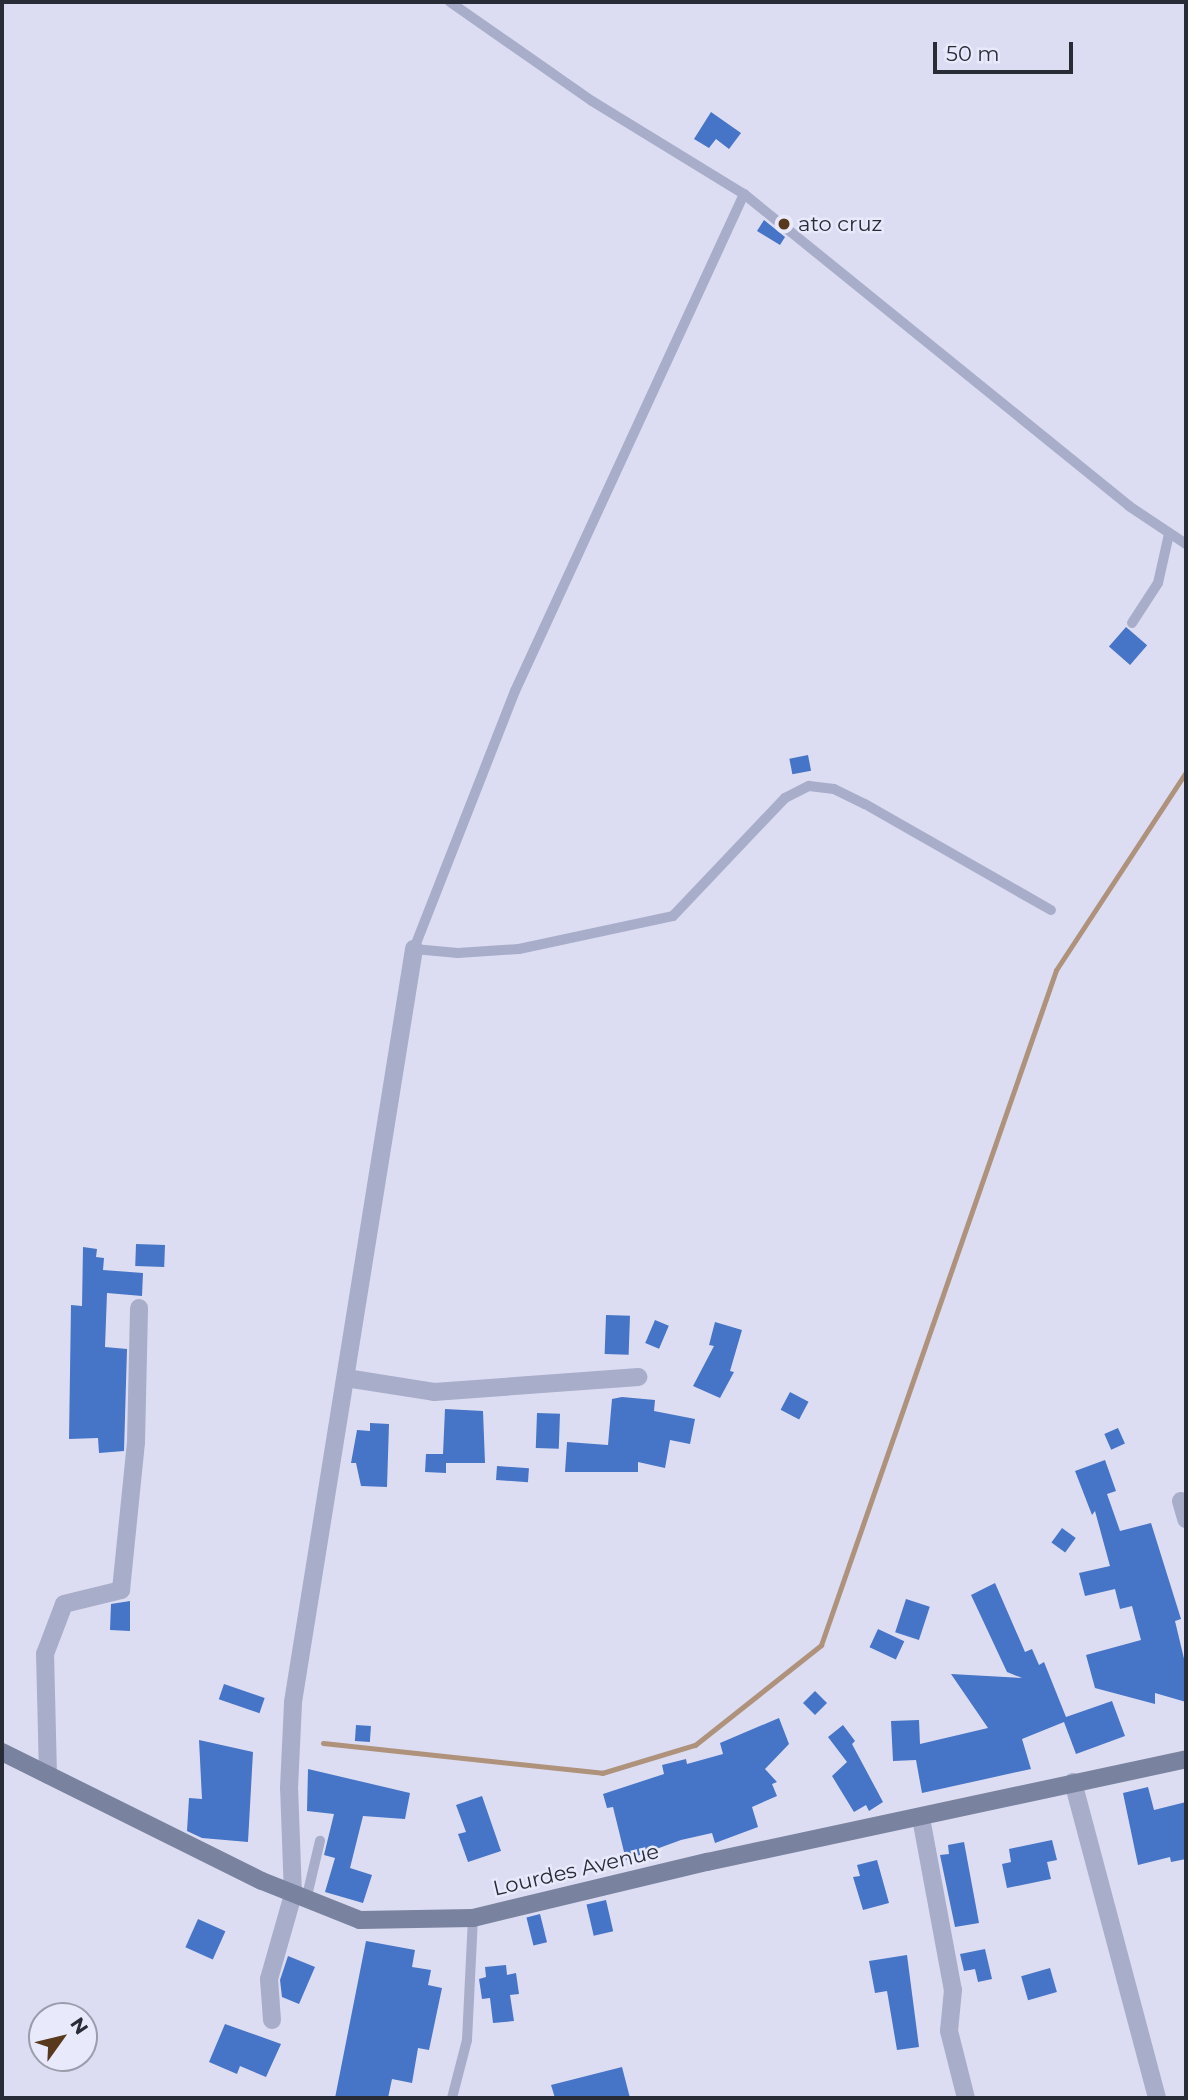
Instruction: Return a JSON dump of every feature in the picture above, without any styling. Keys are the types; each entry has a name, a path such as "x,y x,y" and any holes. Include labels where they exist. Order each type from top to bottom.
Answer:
{"main road":[{"name":"Lourdes Avenue","path":"2,1752 300,1898 360,1920 473,1918 707,1862 1186,1759"}],"street":[{"path":"272,2020 269,1979 300,1898 289,1788 293,1702 414,949"},
{"path":"48,1774 45,1654 64,1604 121,1590 136,1442 139,1308"},
{"path":"346,1378 434,1392 638,1377"},
{"path":"1181,1501 1186,1519"},
{"path":"1073,1782 1157,2098"},
{"path":"921,1818 953,1990 949,2031 966,2098"}],"lane":[{"path":"450,2 592,101 744,194 930,341 1021,420 1169,534 1186,544"},
{"path":"744,194 515,691 414,949 458,953 520,949 673,916 785,798 809,786 834,789 865,804 1051,910"},
{"path":"1132,623 1158,583 1169,534"},
{"path":"300,1898 320,1841"},
{"path":"452,2098 467,2040 473,1918"}],"building":[{"path":"711,112 741,133 729,149 716,139 709,148 694,139"},
{"path":"764,220 785,237 780,245 757,231"},
{"path":"1126,627 1147,645 1130,665 1109,647"},
{"path":"808,755 811,771 792,774 789,759"},
{"path":"136,1244 165,1245 164,1267 135,1266"},
{"path":"83,1247 97,1249 96,1257 104,1258 103,1270 143,1273 142,1296 107,1293 105,1347 127,1349 124,1451 99,1453 98,1438 69,1439 71,1305 82,1306"},
{"path":"606,1315 630,1316 629,1355 605,1354"},
{"path":"655,1320 669,1326 659,1349 645,1343"},
{"path":"715,1322 742,1330 730,1371 734,1372 720,1398 693,1386 714,1346 709,1345"},
{"path":"790,1392 809,1402 799,1420 781,1410"},
{"path":"622,1397 655,1400 654,1411 695,1419 690,1444 670,1440 665,1468 638,1462 638,1472 565,1472 567,1442 608,1445 612,1399"},
{"path":"445,1409 483,1411 485,1463 446,1463 446,1473 425,1472 426,1454 443,1454"},
{"path":"537,1413 560,1414 559,1449 536,1448"},
{"path":"370,1423 389,1424 387,1487 361,1486 356,1463 351,1463 357,1430 370,1431"},
{"path":"1118,1428 1125,1444 1111,1450 1104,1434"},
{"path":"1105,1460 1116,1491 1107,1494 1120,1531 1151,1523 1181,1619 1175,1621 1186,1667 1186,1702 1155,1693 1155,1704 1095,1688 1086,1655 1141,1640 1132,1606 1120,1609 1115,1589 1085,1596 1079,1573 1110,1566 1095,1511 1092,1515 1075,1471"},
{"path":"497,1466 529,1468 528,1482 496,1480"},
{"path":"1062,1528 1076,1538 1065,1553 1051,1543"},
{"path":"995,1583 1025,1652 1032,1649 1039,1665 1044,1662 1066,1717 1112,1701 1125,1736 1076,1754 1064,1722 1022,1739 1031,1769 922,1793 916,1760 893,1761 891,1721 919,1720 920,1744 988,1728 951,1674 1022,1678 1007,1672 971,1595"},
{"path":"906,1599 930,1607 919,1640 895,1632"},
{"path":"130,1601 130,1631 110,1630 111,1604"},
{"path":"878,1629 904,1641 896,1659 870,1647"},
{"path":"224,1684 265,1698 259,1713 219,1699"},
{"path":"815,1691 827,1703 815,1715 803,1703"},
{"path":"779,1718 789,1744 765,1769 777,1782 772,1784 777,1796 752,1807 758,1827 715,1843 712,1833 681,1840 626,1860 613,1807 607,1808 603,1794 664,1774 662,1765 686,1759 687,1764 723,1754 720,1743"},
{"path":"356,1725 371,1726 370,1742 355,1741"},
{"path":"843,1725 855,1741 852,1744 883,1802 869,1811 866,1805 854,1812 832,1776 847,1762 828,1737"},
{"path":"199,1740 253,1752 248,1842 202,1838 187,1831 189,1798 202,1799"},
{"path":"308,1769 410,1793 405,1819 363,1816 350,1868 372,1875 363,1903 325,1892 335,1858 324,1855 334,1814 307,1811"},
{"path":"1148,1787 1154,1810 1186,1802 1186,1859 1171,1862 1170,1857 1138,1865 1123,1793"},
{"path":"482,1796 501,1851 468,1862 458,1834 466,1832 456,1805"},
{"path":"1052,1840 1057,1860 1047,1862 1051,1879 1007,1888 1002,1864 1011,1862 1009,1849"},
{"path":"964,1842 979,1923 955,1927 940,1855 949,1854 948,1845"},
{"path":"877,1860 889,1903 863,1910 853,1877 860,1876 857,1865"},
{"path":"606,1900 613,1931 594,1936 587,1904"},
{"path":"540,1914 547,1942 533,1946 526,1917"},
{"path":"198,1919 225,1931 213,1960 185,1947"},
{"path":"366,1941 415,1950 412,1967 431,1970 428,1985 442,1988 429,2050 418,2048 412,2083 392,2079 388,2098 335,2098"},
{"path":"985,1949 992,1979 978,1982 975,1969 964,1971 960,1954"},
{"path":"907,1955 919,2047 897,2050 887,1991 875,1993 869,1961"},
{"path":"288,1956 315,1967 299,2004 282,1997 280,1980"},
{"path":"506,1965 507,1975 516,1973 519,1994 510,1995 514,2021 493,2023 490,1998 482,1999 479,1979 486,1977 485,1967"},
{"path":"1050,1968 1057,1992 1028,2000 1021,1976"},
{"path":"225,2024 281,2044 266,2077 240,2066 237,2074 209,2062"},
{"path":"622,2067 630,2098 555,2098 551,2085"}],"waterway":[{"path":"323,1743 602,1773 695,1745 821,1645 1056,970 1186,772"}],"place":[{"name":"ato cruz","path":"784,224"}]}
